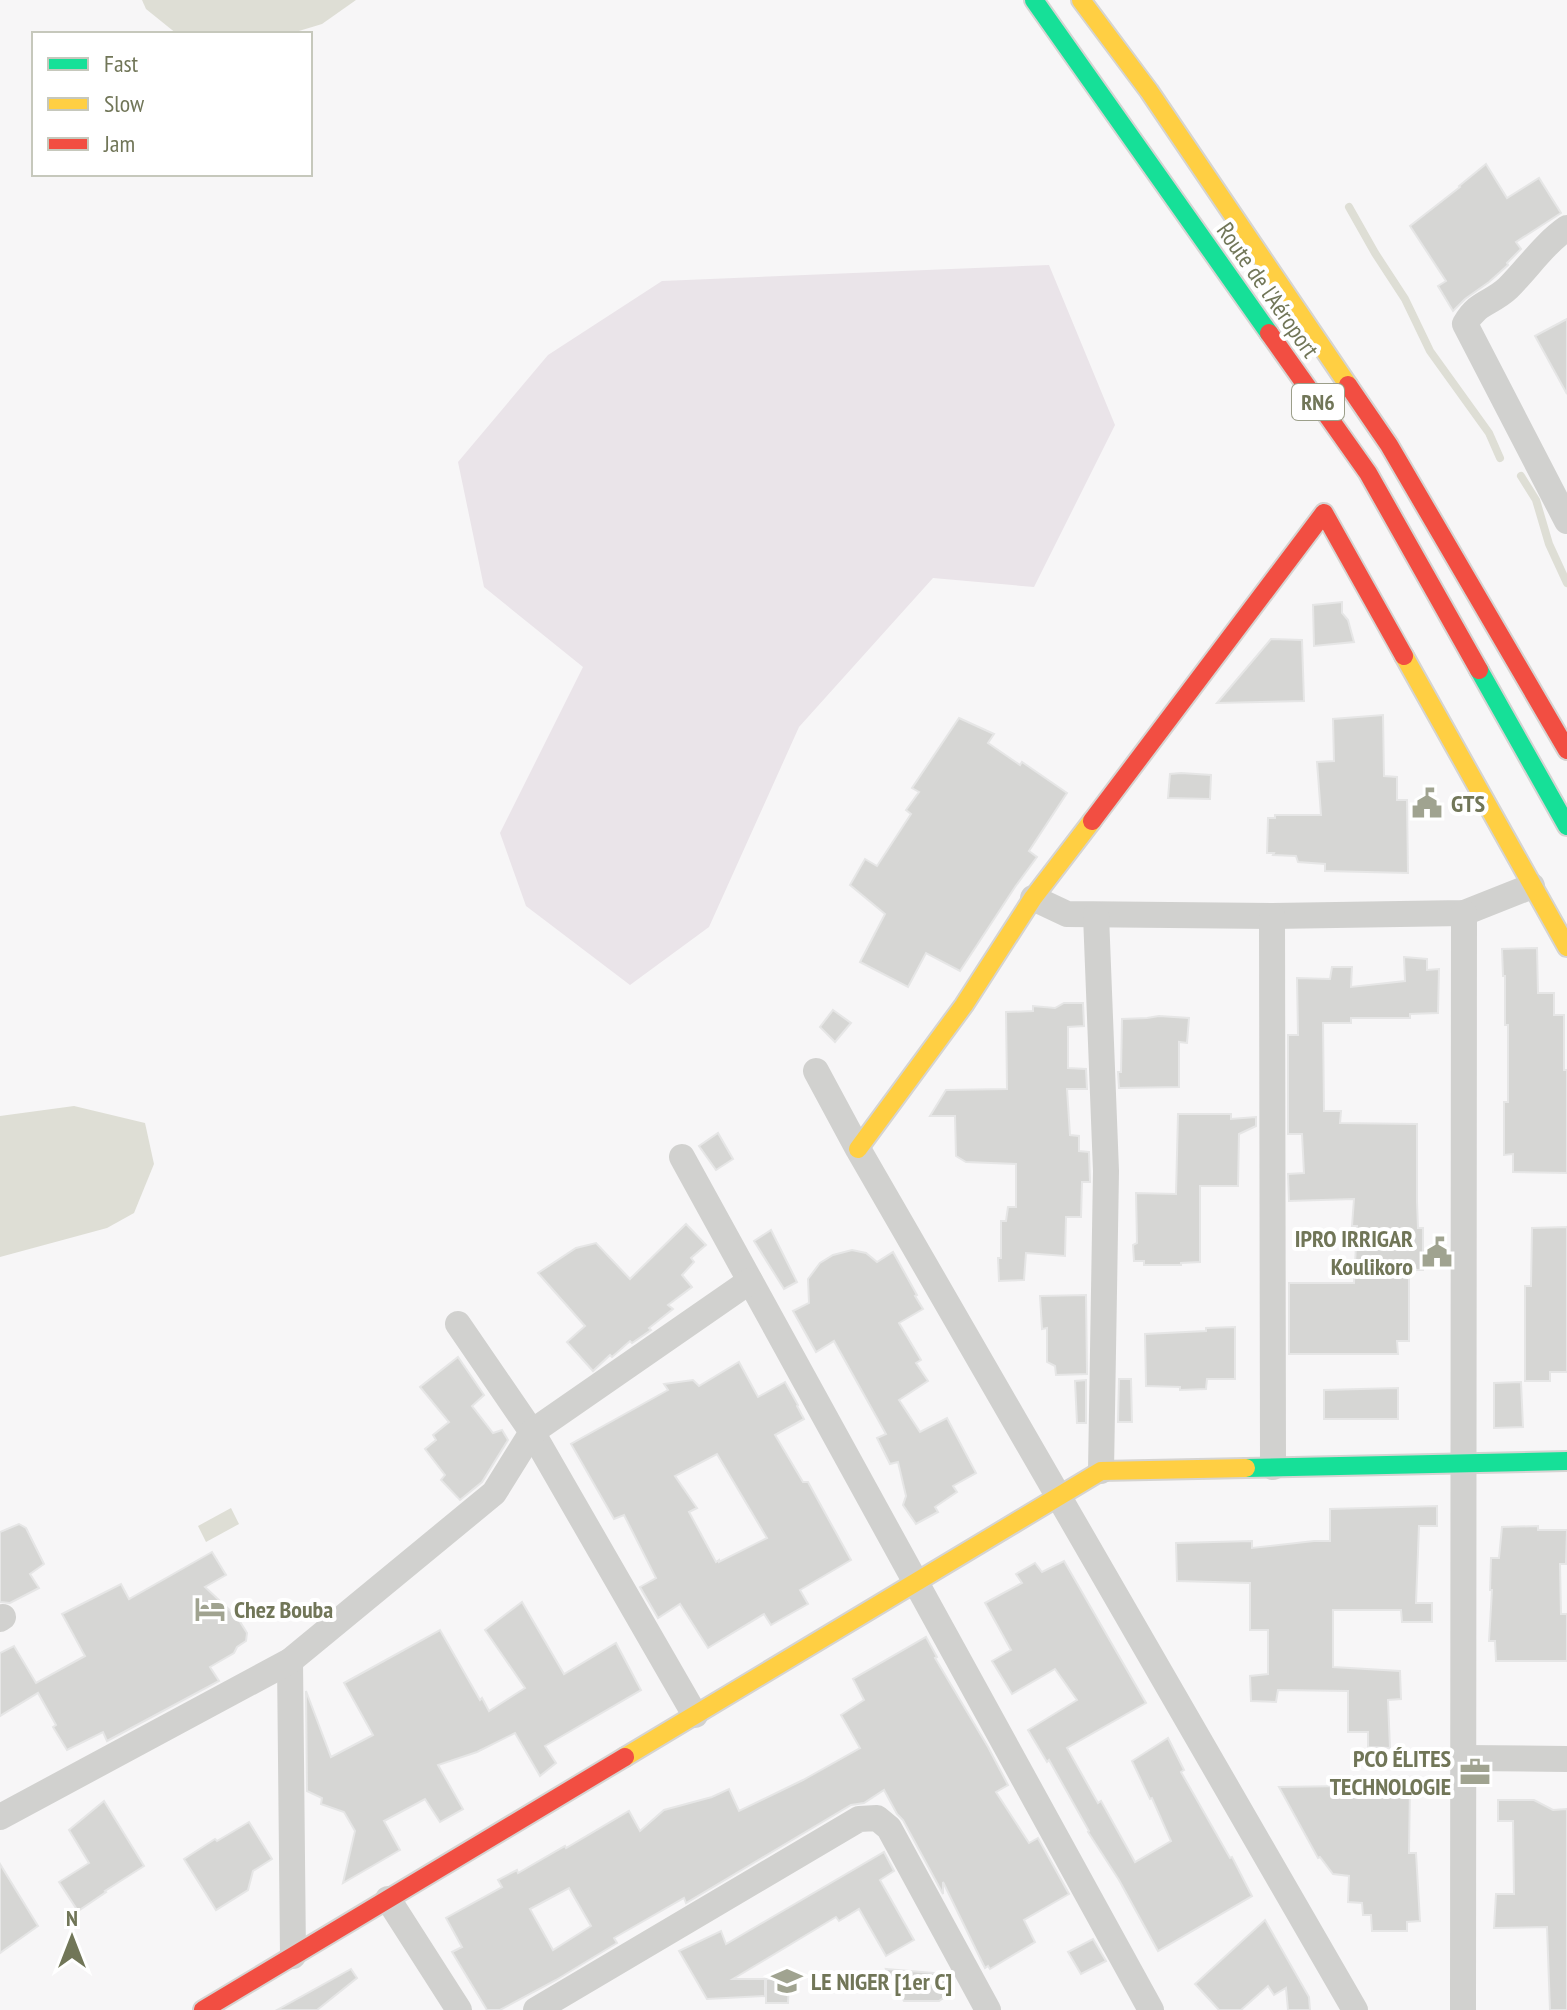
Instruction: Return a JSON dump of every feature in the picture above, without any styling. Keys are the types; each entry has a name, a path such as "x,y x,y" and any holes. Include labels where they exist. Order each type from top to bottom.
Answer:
{"main road":[{"name":"Route de l'Aéroport","path":"1034,0 1368,473 1567,826"},
{"name":"Route de l'Aéroport","path":"1081,0 1149,91 1389,445 1567,750"},
{"path":"858,1149 964,1005 1033,898 1324,513 1567,947"},
{"path":"203,2010 1101,1471 1567,1461"}],"street":[{"path":"1567,228 1554,237 1506,290 1473,311 1465,324 1567,521"},
{"path":"1033,898 1067,914 1272,916 1464,913 1532,886"},
{"path":"1463,2010 1464,913"},
{"path":"1096,915 1106,1171 1101,1471"},
{"path":"1272,916 1273,1467"},
{"path":"816,1071 858,1149 1355,2010"},
{"path":"682,1157 1151,2010"},
{"path":"0,1817 290,1661 494,1493 532,1432 750,1281"},
{"path":"458,1324 532,1432 695,1715"},
{"path":"290,1661 293,1956"},
{"path":"1463,1758 1567,1759"},
{"path":"536,2010 859,1819 877,1818 889,1828 988,2010"},
{"path":"388,1899 459,2010"}],"shaded area":[{"path":"142,0 356,0 322,24 296,32 175,32 146,9"},
{"path":"1049,265 1115,425 1034,587 933,578 799,727 709,927 630,985 526,906 500,833 583,667 484,587 458,462 548,355 662,281"},
{"path":"74,1106 145,1123 154,1164 134,1213 107,1228 0,1257 0,1116"},
{"path":"231,1508 239,1524 206,1542 198,1526"}],"building":[{"path":"1486,164 1507,198 1539,178 1561,213 1516,242 1521,249 1508,265 1453,311 1438,286 1446,281 1410,226"},
{"path":"1567,319 1567,394 1535,336"},
{"path":"1342,602 1342,613 1348,620 1354,642 1314,646 1313,605"},
{"path":"1271,639 1302,640 1304,701 1217,703"},
{"path":"1383,715 1384,776 1397,777 1397,800 1407,800 1408,873 1325,871 1325,864 1298,862 1296,856 1267,853 1268,818 1275,818 1275,815 1321,815 1317,762 1334,761 1333,719"},
{"path":"959,718 994,734 988,743 1067,793 1029,851 1037,857 960,971 926,953 908,987 860,962 885,914 850,885 865,859 877,866 911,814 906,810 919,792 912,788"},
{"path":"1170,774 1211,775 1210,799 1168,798"},
{"path":"1537,948 1538,993 1554,993 1554,1015 1564,1015 1567,1173 1513,1172 1513,1154 1504,1155 1508,1025 1505,1025 1502,949"},
{"path":"1404,957 1427,959 1427,970 1439,969 1438,1013 1410,1014 1410,1018 1351,1018 1351,1023 1323,1023 1324,1111 1341,1111 1340,1123 1417,1124 1418,1228 1423,1228 1423,1270 1409,1270 1409,1341 1397,1341 1398,1354 1289,1354 1289,1283 1354,1283 1357,1226 1352,1226 1354,1199 1289,1201 1288,1174 1304,1173 1302,1134 1288,1134 1288,1035 1298,1035 1297,978 1330,979 1332,967 1352,967 1351,987 1405,981"},
{"path":"1064,1003 1083,1003 1084,1026 1068,1027 1068,1068 1086,1069 1087,1089 1067,1089 1070,1135 1079,1136 1079,1151 1089,1152 1090,1182 1082,1182 1081,1217 1066,1217 1065,1256 1026,1253 1024,1280 999,1281 1001,1221 1006,1221 1008,1207 1016,1207 1016,1164 966,1162 956,1156 955,1116 930,1116 946,1090 1007,1089 1006,1012 1033,1011 1033,1006 1055,1008"},
{"path":"833,1010 851,1023 835,1042 820,1027"},
{"path":"1159,1016 1189,1018 1187,1043 1179,1042 1179,1087 1119,1088 1122,1019"},
{"path":"1178,1114 1231,1114 1231,1119 1256,1117 1256,1126 1239,1134 1238,1186 1200,1186 1200,1262 1144,1265 1144,1261 1134,1261 1133,1245 1137,1243 1136,1193 1176,1194"},
{"path":"718,1133 733,1159 716,1170 699,1146"},
{"path":"686,1224 706,1245 691,1258 694,1262 682,1275 692,1287 668,1305 673,1309 649,1328 651,1330 632,1343 630,1341 612,1357 610,1355 593,1371 567,1342 585,1326 538,1273 576,1248 596,1243 630,1279"},
{"path":"1567,1227 1567,1372 1550,1372 1550,1381 1525,1381 1525,1286 1531,1286 1532,1228"},
{"path":"771,1230 797,1282 784,1289 754,1241"},
{"path":"852,1250 866,1253 877,1262 893,1252 917,1295 923,1309 899,1323 921,1360 916,1363 928,1381 899,1400 920,1432 947,1418 976,1473 953,1486 957,1492 935,1507 938,1512 916,1524 903,1505 906,1496 898,1462 890,1464 877,1438 886,1434 834,1341 816,1352 793,1311 809,1303 808,1279 820,1263 833,1255"},
{"path":"1086,1295 1087,1374 1056,1375 1055,1366 1047,1362 1047,1328 1042,1329 1040,1296"},
{"path":"1235,1327 1235,1379 1207,1379 1206,1389 1146,1386 1145,1334"},
{"path":"458,1357 484,1395 472,1406 493,1433 502,1430 508,1440 482,1482 460,1500 441,1480 445,1475 425,1449 436,1440 433,1435 449,1422 420,1387"},
{"path":"739,1362 758,1397 785,1382 804,1419 775,1435 803,1482 808,1482 851,1560 800,1590 808,1604 771,1625 764,1614 708,1648 680,1604 658,1618 640,1587 656,1578 624,1515 614,1519 571,1444 668,1390 664,1384 693,1380 699,1386","holes":["717,1454 767,1538 716,1562 689,1512 697,1508 675,1476"]},
{"path":"1119,1379 1131,1379 1132,1422 1118,1422"},
{"path":"1086,1380 1086,1423 1077,1423 1075,1381"},
{"path":"1521,1382 1523,1427 1494,1428 1494,1383"},
{"path":"1398,1388 1398,1419 1324,1419 1324,1390"},
{"path":"1437,1506 1437,1526 1419,1526 1416,1603 1432,1603 1432,1622 1402,1622 1401,1610 1333,1610 1333,1667 1400,1671 1401,1699 1388,1700 1390,1748 1368,1747 1368,1732 1348,1732 1348,1691 1278,1690 1276,1702 1251,1701 1250,1676 1268,1674 1268,1630 1250,1630 1250,1583 1177,1581 1176,1543 1252,1541 1252,1548 1330,1541 1330,1509"},
{"path":"19,1524 26,1528 44,1564 30,1574 39,1588 10,1603 0,1602 0,1532"},
{"path":"1538,1526 1538,1530 1567,1530 1566,1564 1560,1564 1561,1614 1567,1614 1567,1661 1496,1661 1495,1641 1489,1641 1491,1558 1499,1558 1502,1527"},
{"path":"212,1552 226,1575 205,1587 237,1617 247,1633 246,1641 234,1653 210,1667 219,1681 107,1741 103,1732 67,1750 38,1693 0,1716 0,1653 14,1646 36,1683 85,1656 62,1614 121,1584 129,1599"},
{"path":"1064,1561 1146,1703 1067,1748 1135,1862 1171,1841 1132,1761 1168,1738 1184,1770 1181,1772 1252,1896 1158,1951 1049,1760 1047,1762 1028,1730 1077,1700 1055,1669 1012,1694 992,1661 1011,1650 985,1603 1022,1583 1016,1574 1035,1563 1042,1572"},
{"path":"522,1602 564,1674 616,1643 641,1690 545,1746 556,1763 540,1776 515,1733 477,1752 438,1765 463,1809 440,1822 425,1799 384,1821 400,1850 343,1883 355,1831 344,1812 321,1804 322,1798 307,1791 306,1691 331,1757 373,1735 344,1683 440,1630 489,1711 525,1688 485,1630"},
{"path":"926,1637 1008,1785 996,1792 1029,1843 1038,1838 1069,1894 1024,1920 1035,1942 990,1969 988,1966 985,1968 943,1882 943,1894 884,1790 864,1803 851,1805 686,1903 684,1898 614,1938 617,1943 556,1980 500,2010 487,2010 452,1952 462,1947 446,1918 502,1887 498,1880 566,1848 629,1811 640,1831 664,1810 729,1789 739,1811 860,1748 841,1715 864,1700 853,1679","holes":["569,1888 591,1926 553,1950 530,1909"]},
{"path":"1410,1785 1409,1853 1416,1853 1420,1921 1407,1922 1407,1931 1372,1931 1371,1915 1363,1915 1362,1903 1348,1902 1349,1876 1333,1874 1318,1858 1279,1787"},
{"path":"1498,1800 1534,1800 1553,1810 1567,1809 1567,2010 1550,2010 1547,1927 1494,1928 1496,1894 1514,1894 1513,1821 1498,1821"},
{"path":"104,1801 144,1866 78,1911 59,1882 89,1863 69,1830"},
{"path":"249,1822 272,1859 253,1871 248,1890 216,1910 184,1859"},
{"path":"884,1852 894,1871 880,1880 914,1940 886,1956 859,1909 839,1921 836,1917 733,1979 765,1979 765,1996 707,1999 679,1951 721,1931 726,1944"},
{"path":"0,1864 38,1926 0,1953"},
{"path":"1265,1920 1309,1997 1310,2010 1288,2010 1286,1988 1274,1995 1268,1986 1241,2010 1219,2010 1195,1984"},
{"path":"1093,1939 1106,1961 1081,1974 1068,1952"},
{"path":"351,1969 357,1978 317,2010 277,2010"},
{"path":"886,1969 945,1974 946,1996 939,2001 904,2001"},
{"path":"766,1979 789,1979 788,2003 766,2003"}],"waterway":[{"path":"1349,207 1405,299 1430,351 1489,433 1500,458"},
{"path":"1521,476 1536,500 1549,544 1567,583"}],"traffic: fast":[{"path":"1034,0 1269,333"},
{"path":"1479,670 1567,826"},
{"path":"1246,1468 1567,1461"}],"traffic: slow":[{"path":"1081,0 1149,91 1348,385"},
{"path":"1404,656 1567,947"},
{"path":"858,1149 964,1005 1033,898 1092,821"},
{"path":"625,1757 1101,1471 1246,1468"}],"traffic: jam":[{"path":"1269,333 1368,473 1479,670"},
{"path":"1348,385 1389,445 1567,750"},
{"path":"1092,821 1324,513 1404,656"},
{"path":"203,2010 625,1757"}],"place":[{"name":"GTS","path":"1427,803"},
{"name":"IPRO IRRIGAR Koulikoro","path":"1437,1252"},
{"name":"Chez Bouba","path":"210,1609"},
{"name":"PCO ÉLITES TECHNOLOGIE","path":"1475,1772"},
{"name":"LE NIGER [1er C]","path":"787,1981"}]}
